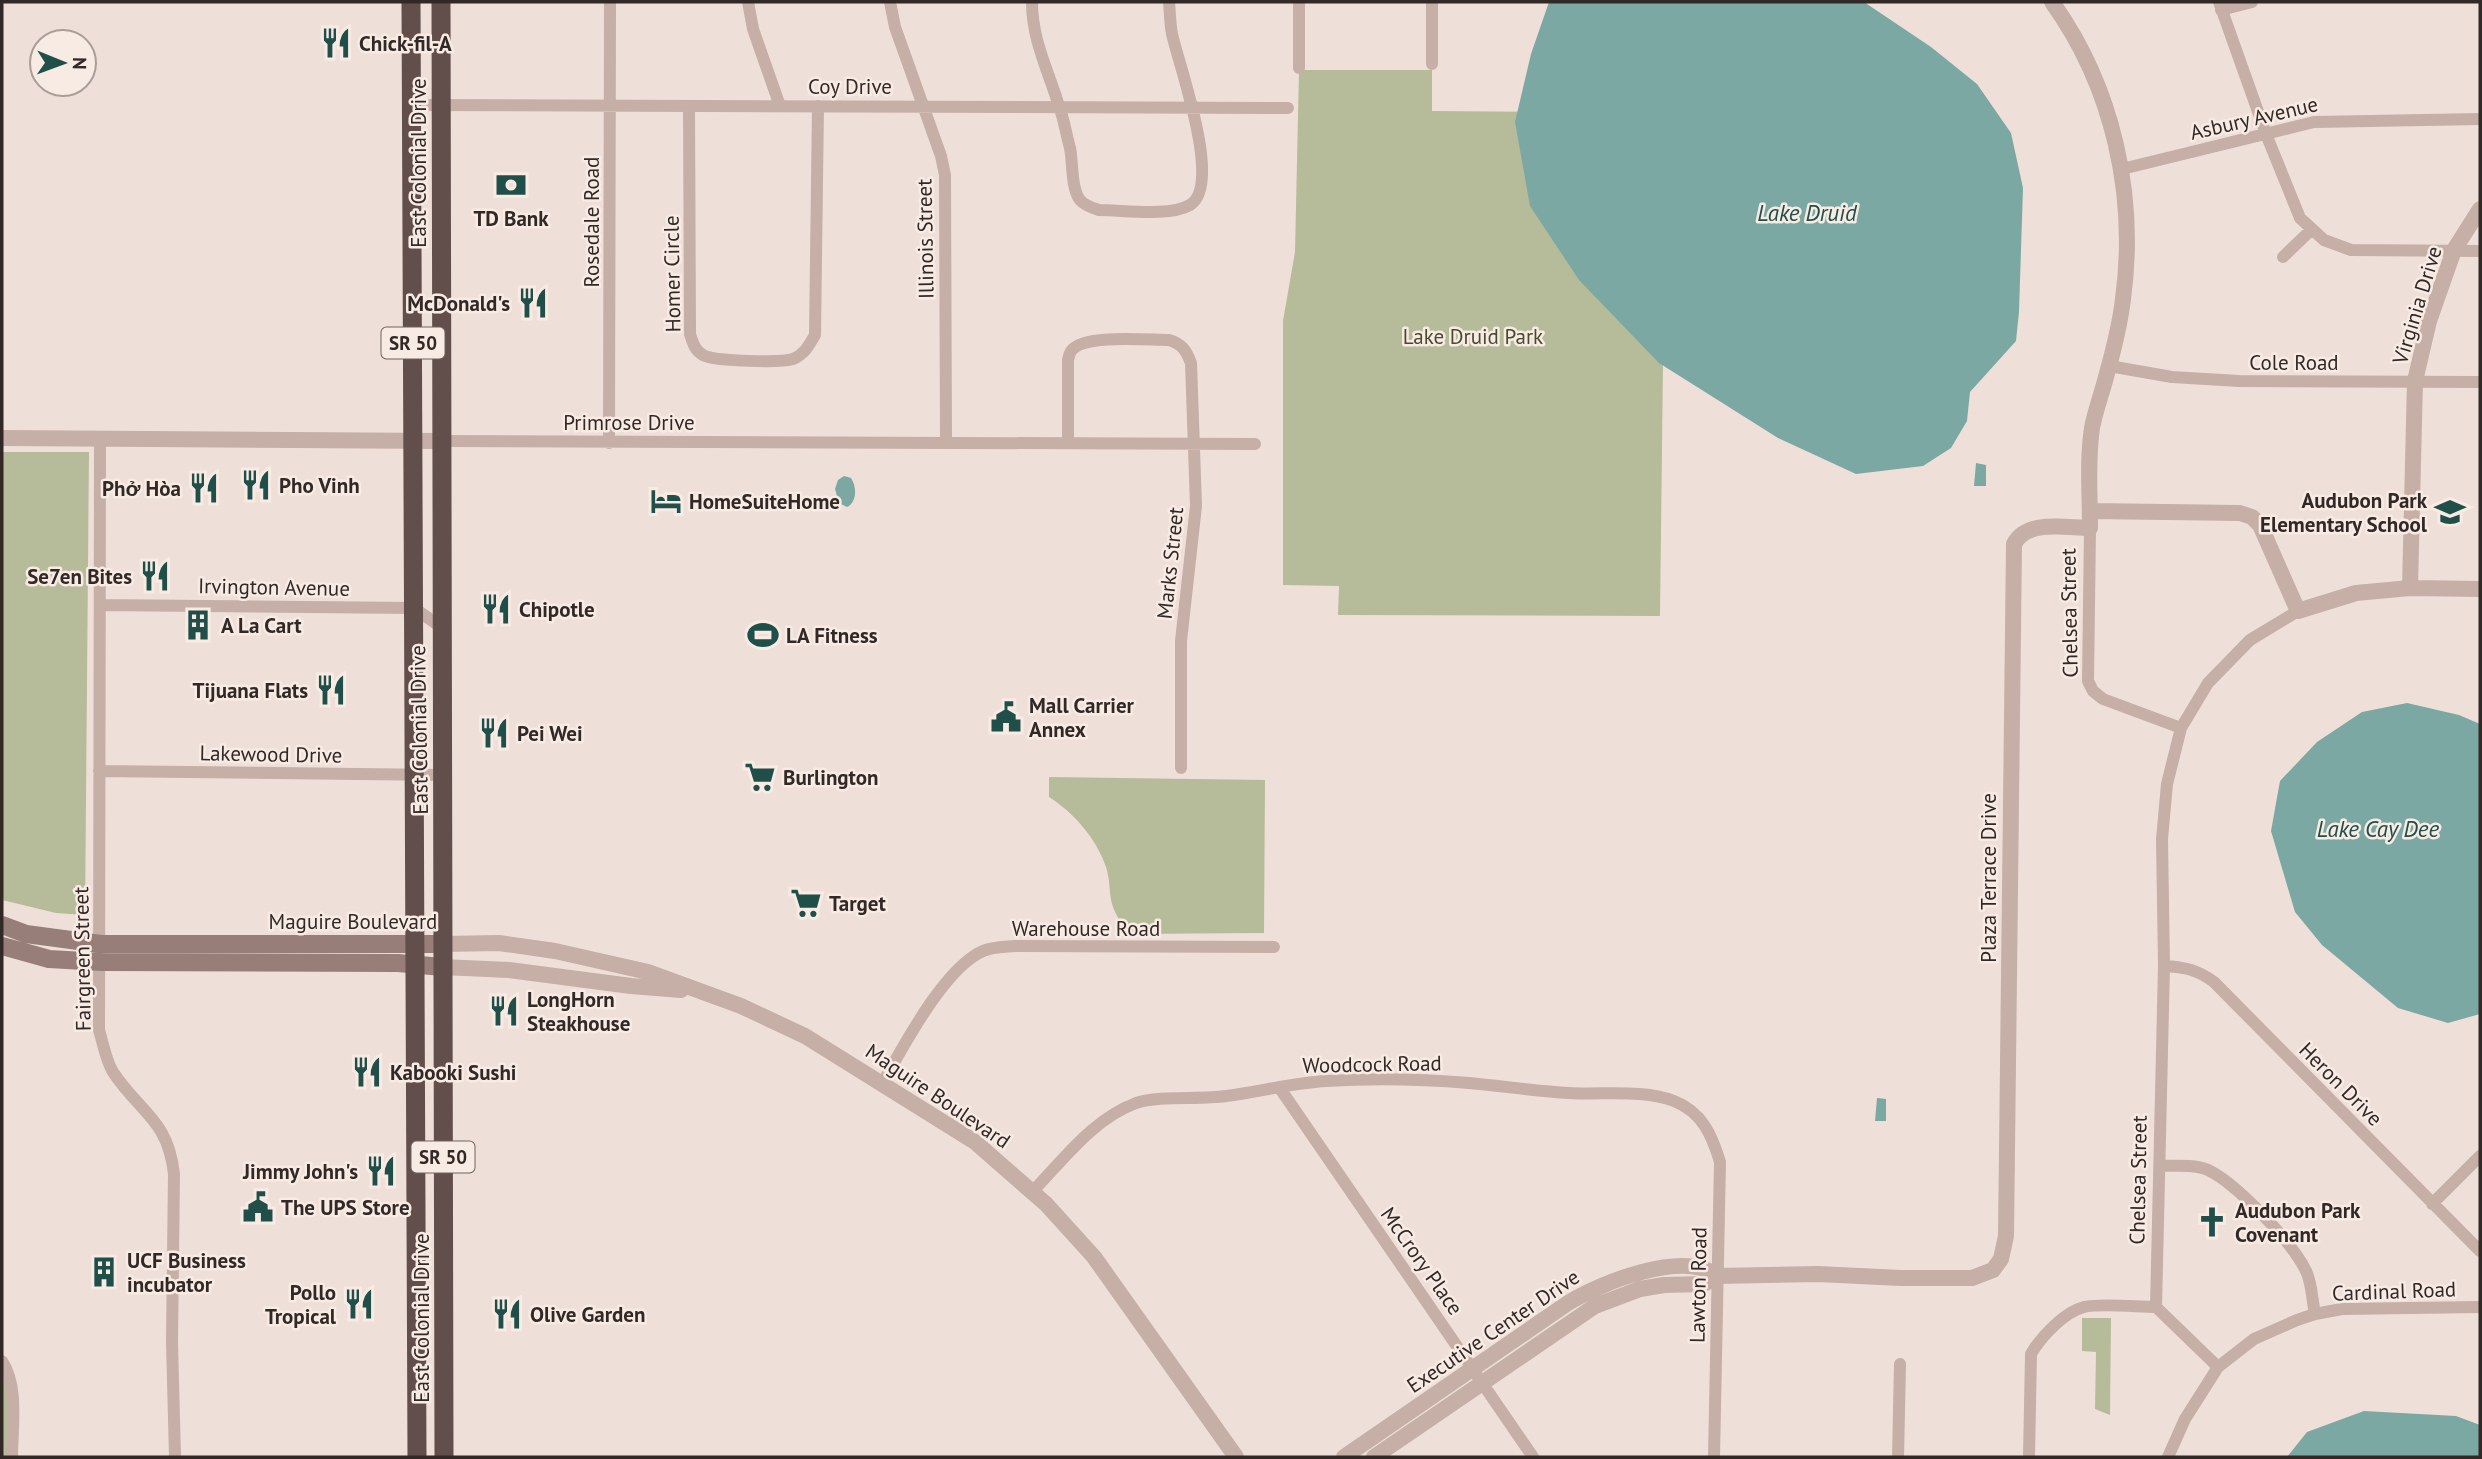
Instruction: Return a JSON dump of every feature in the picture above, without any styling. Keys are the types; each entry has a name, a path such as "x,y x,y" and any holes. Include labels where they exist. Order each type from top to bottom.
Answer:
{"highway":[{"name":"East Colonial Drive","path":"411,2 417,1457"},
{"name":"East Colonial Drive","path":"441,2 444,1448"},
{"path":"416,1168 428,1185 427,1324 443,1347"},
{"path":"416,1341 430,1362 433,1423 444,1448"}],"main road":[{"name":"Maguire Boulevard","path":"2,925 26,934 101,943 443,944"},
{"name":"Maguire Boulevard","path":"2,946 50,959 101,962 442,967"}],"street":[{"name":"Rosedale Road","path":"609,443 610,2"},
{"path":"748,2 753,29 780,106"},
{"name":"Illinois Street","path":"890,2 895,27 942,156 945,175 946,442"},
{"path":"1032,2 1032,22 1060,106 1074,166 1073,184 1080,200 1099,210 1167,211 1180,210 1193,203 1200,192 1203,176 1192,107 1171,32 1169,2"},
{"path":"1299,2 1299,68"},
{"path":"1432,2 1432,64"},
{"name":"Chelsea Street","path":"2052,2 2070,26 2100,91 2111,125 2122,169 2128,237 2123,300 2090,448 2088,681 2093,691 2103,699 2181,728 2167,784 2162,839 2164,966 2157,1307"},
{"path":"2252,2 2220,6 2266,134 2300,218 2324,240 2351,250 2480,251"},
{"name":"Coy Drive","path":"412,105 1288,108"},
{"name":"Homer Circle","path":"689,106 690,334 695,348 703,356 718,359 782,361 794,359 807,351 815,335 818,106"},
{"name":"Asbury Avenue","path":"2122,169 2314,122 2480,119"},
{"name":"Virginia Drive","path":"2410,588 2415,381 2429,320 2454,250 2480,209"},
{"path":"2283,257 2312,229"},
{"name":"Marks Street","path":"1068,443 1068,360 1072,350 1083,343 1096,340 1169,340 1178,343 1187,352 1191,363 1196,506 1181,641 1181,768"},
{"name":"Cole Road","path":"2109,366 2172,377 2239,381 2480,382"},
{"name":"Primrose Drive","path":"2,438 1255,444"},
{"name":"Fairgreen Street","path":"100,439 99,1030 111,1069 161,1128 172,1152 175,1457"},
{"path":"2090,511 2240,513 2252,517 2260,525 2298,611"},
{"name":"Plaza Terrace Drive","path":"1972,1278 1993,1270 2006,1245 2014,544 2025,530 2036,527 2090,528"},
{"path":"2181,728 2207,683 2250,640 2298,611 2356,593 2410,588 2480,589"},
{"name":"Irvington Avenue","path":"101,605 414,608"},
{"path":"414,608 441,627"},
{"name":"Lakewood Drive","path":"99,771 441,775"},
{"name":"Maguire Boulevard","path":"443,944 499,943 555,951 648,972 701,991 741,1006 805,1036 975,1142 1032,1191 1094,1257 1236,1457"},
{"name":"Warehouse Road","path":"882,1084 940,990 961,965 984,950 1015,946 1274,947"},
{"name":"Heron Drive","path":"2164,966 2200,972 2214,982 2480,1251"},
{"name":"Maguire Boulevard","path":"442,967 509,970 631,986 701,991"},
{"name":"Woodcock Road","path":"1032,1191 1088,1133 1110,1115 1148,1100 1226,1097 1326,1081 1393,1080 1467,1083 1572,1093 1649,1095 1678,1102 1699,1118"},
{"name":"McCrory Place","path":"1279,1087 1533,1457"},
{"name":"Lawton Road","path":"1699,1118 1710,1134 1720,1162 1714,1457"},
{"path":"2432,1204 2480,1156"},
{"path":"2160,1166 2208,1170 2231,1186 2271,1224 2298,1256 2308,1274 2315,1314"},
{"name":"Executive Center Drive","path":"1374,1457 1568,1303 1606,1283 1643,1272 1684,1268 1704,1268 1717,1276 1818,1274 1900,1279 1972,1278"},
{"path":"2029,1457 2031,1354 2038,1343 2071,1313 2085,1306 2157,1307 2218,1367 2185,1419 2168,1457"},
{"name":"Cardinal Road","path":"2218,1367 2254,1339 2315,1314 2343,1309 2480,1307"},
{"path":"2,1361 9,1373 12,1389 12,1457"},
{"path":"1898,1457 1900,1364"},
{"name":"Executive Center Drive","path":"1344,1457 1477,1376"}],"green space":[{"name":"Lake Druid Park","path":"1299,70 1432,70 1432,111 1666,113 1660,616 1338,615 1339,586 1283,585 1283,321 1295,252"},
{"path":"2,452 89,452 85,915 56,913 2,900"},
{"path":"1049,777 1265,780 1264,933 1127,934 1112,904 1102,856 1083,827 1049,797"},
{"path":"2082,1318 2111,1318 2110,1415 2095,1409 2096,1352 2082,1351"},
{"path":"2,1368 8,1378 10,1457 2,1457"}],"water":[{"name":"Lake Druid","path":"1549,2 1864,2 1931,47 1977,84 2011,133 2023,188 2019,312 2016,341 1970,392 1967,421 1951,448 1923,466 1856,474 1778,438 1659,363 1579,280 1530,206 1515,122 1531,54"},
{"path":"1976,463 1986,465 1986,486 1974,486"},
{"path":"844,476 851,478 855,490 853,502 847,507 839,503 835,489 838,480"},
{"name":"Lake Cay Dee","path":"2407,703 2459,715 2480,724 2480,1014 2448,1023 2398,1008 2322,945 2295,912 2271,831 2280,781 2317,742 2362,712"},
{"path":"1877,1098 1886,1099 1886,1121 1875,1121"},
{"path":"2364,1411 2456,1416 2480,1425 2480,1457 2287,1457 2307,1432"}],"place":[{"name":"Chick-fil-A","path":"336,43"},
{"name":"TD Bank","path":"511,185"},
{"name":"McDonald's","path":"533,303"},
{"name":"Pho Vinh","path":"256,485"},
{"name":"Phở Hòa","path":"204,488"},
{"name":"HomeSuiteHome","path":"666,501"},
{"name":"Audubon Park Elementary School","path":"2450,512"},
{"name":"Se7en Bites","path":"155,576"},
{"name":"Chipotle","path":"496,609"},
{"name":"A La Cart","path":"198,625"},
{"name":"LA Fitness","path":"763,635"},
{"name":"Tijuana Flats","path":"331,690"},
{"name":"Mall Carrier Annex","path":"1006,717"},
{"name":"Pei Wei","path":"494,733"},
{"name":"Burlington","path":"760,777"},
{"name":"Target","path":"806,903"},
{"name":"LongHorn Steakhouse","path":"504,1011"},
{"name":"Kabooki Sushi","path":"367,1072"},
{"name":"Jimmy John's","path":"381,1171"},
{"name":"The UPS Store","path":"258,1207"},
{"name":"Audubon Park Covenant","path":"2212,1222"},
{"name":"UCF Business incubator","path":"104,1272"},
{"name":"Pollo Tropical","path":"359,1304"},
{"name":"Olive Garden","path":"507,1314"}]}
